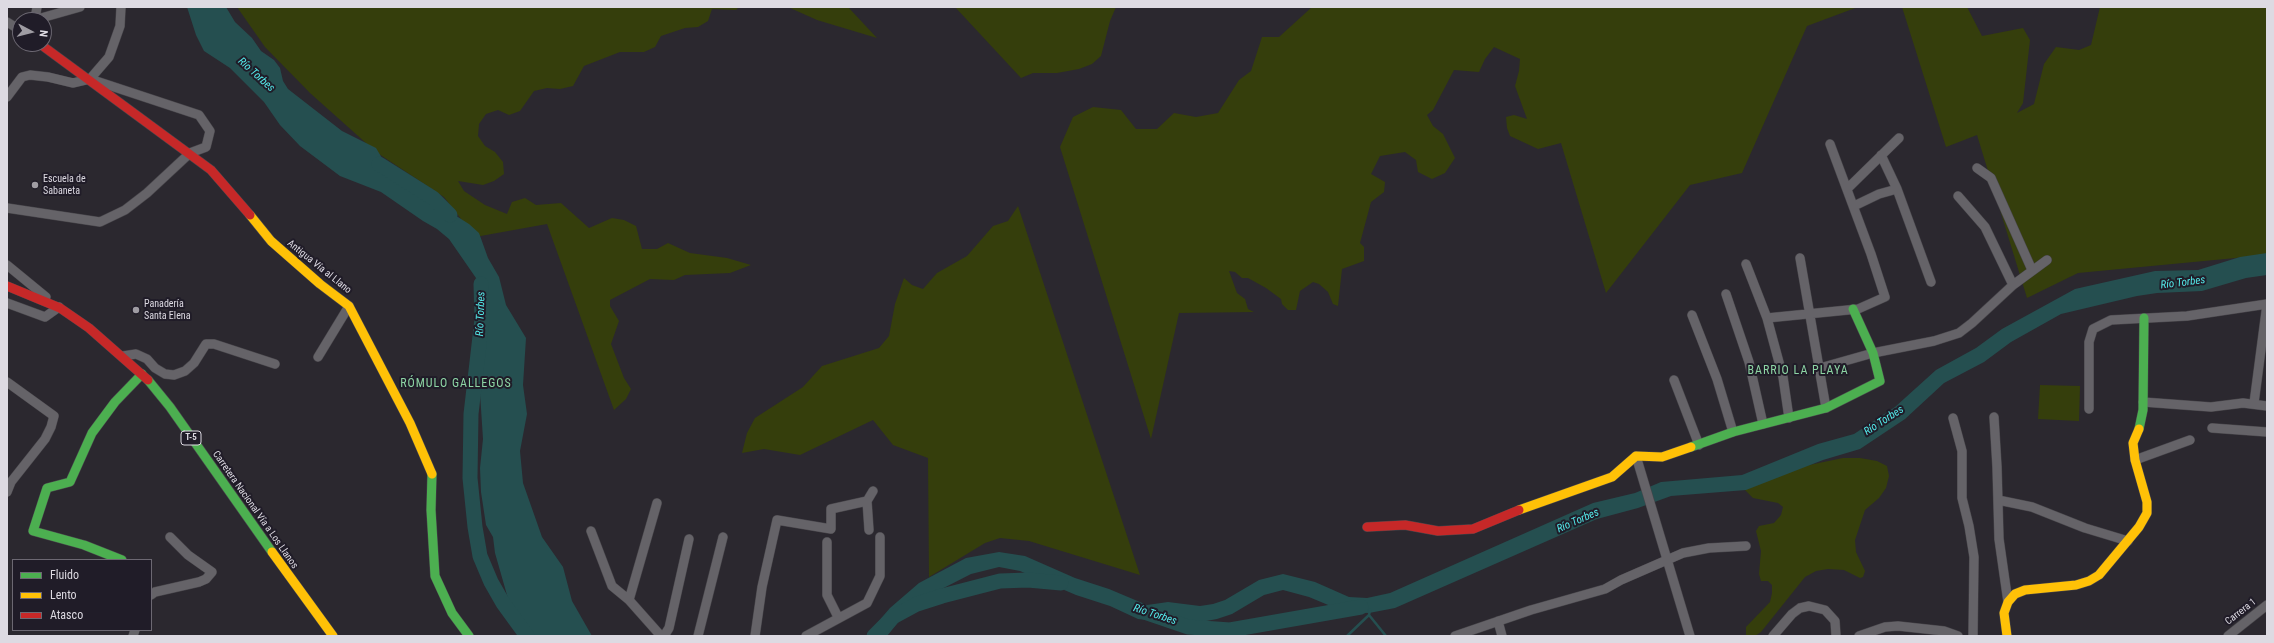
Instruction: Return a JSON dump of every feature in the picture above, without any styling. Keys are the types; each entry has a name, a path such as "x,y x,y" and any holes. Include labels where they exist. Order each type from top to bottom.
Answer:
{"main road":[{"name":"Antigua Vía al Llano","path":"51,52 190,152 212,170 271,241 320,284 349,306 410,423 432,474 431,510 435,576 452,613 469,636"},
{"name":"Carretera Nacional Vía a Los Llanos","path":"7,286 60,308 89,328 142,374 170,406 229,494 333,636"},
{"path":"1367,527 1405,525 1438,531 1473,529 1486,526 1506,515 1612,477 1636,456 1662,457 1733,432 1826,408 1880,381 1873,353 1853,309"},
{"path":"2007,636 2004,614 2008,602 2015,594 2025,590 2076,585 2089,581 2099,575 2139,527 2147,513 2147,502 2135,460 2133,443 2140,427 2143,402 2144,318"},
{"path":"119,559 84,545 33,531 47,488 70,482 92,433 115,402 142,374"}],"street":[{"path":"52,15 80,7"},
{"path":"90,79 109,57 120,26 121,7"},
{"path":"7,96 22,77 26,76 48,77 73,83 90,79 199,115 210,131 206,147 190,152 147,193 124,210 100,222 7,208"},
{"path":"1847,189 1899,138"},
{"path":"1767,318 1810,312 1853,309 1873,304 1885,297 1854,206 1830,144"},
{"path":"1881,155 1897,189 1931,282"},
{"path":"1977,168 1991,178 2032,270"},
{"path":"1854,206 1879,194 1897,189"},
{"path":"1958,196 1985,227 2013,285"},
{"path":"1800,258 1826,408"},
{"path":"1820,368 1873,353 1934,341 1959,333 2013,285 2047,260"},
{"path":"1746,264 1767,318 1783,377 1789,418"},
{"path":"7,265 60,308 45,317 7,303"},
{"path":"1726,294 1749,362 1763,424"},
{"path":"2089,409 2089,342 2093,329 2111,320 2187,316 2267,304 2254,403"},
{"path":"318,357 349,306"},
{"path":"1692,315 1717,379 1733,432"},
{"path":"123,356 136,354 147,359 155,368 165,374 174,375 185,371 194,363 206,344 214,344 276,364"},
{"path":"1674,380 1699,445"},
{"path":"7,382 54,416 51,428 45,439 9,481 7,492"},
{"path":"2143,402 2211,407 2254,403 2267,406"},
{"path":"1953,418 1962,451 1962,498 1974,556 1973,636"},
{"path":"1994,418 2000,556 2008,602"},
{"path":"2212,428 2267,432"},
{"path":"2135,460 2190,440"},
{"path":"1636,456 1690,636"},
{"path":"869,530 867,501 873,490"},
{"path":"1998,500 2032,507 2085,528 2128,540"},
{"path":"755,636 762,587 777,520 831,530 831,509 867,501"},
{"path":"629,600 656,503"},
{"path":"591,531 612,586 629,600 663,636 669,628 689,539"},
{"path":"152,590 198,582 206,578 212,572 188,555 170,537"},
{"path":"698,636 723,537"},
{"path":"806,636 838,617 867,603 880,576 880,537"},
{"path":"827,542 827,595 838,617"},
{"path":"1455,636 1498,621 1605,589 1666,559 1709,548 1746,546"},
{"name":"Carrera 1","path":"2228,636 2267,605"},
{"path":"1773,636 1792,614 1800,608 1809,606 1825,610 1835,621 1836,636"},
{"path":"1498,621 1502,636"},
{"path":"1859,636 1885,627 1898,626 1944,631 1958,636"}],"green space":[{"path":"237,7 739,7 736,10 712,9 708,21 698,27 685,28 661,36 655,47 644,52 620,52 584,66 573,86 560,89 547,88 534,91 520,111 509,115 498,110 486,114 479,124 478,136 485,146 495,152 503,162 504,174 494,181 483,185 458,181 464,191 485,205 507,214 512,202 525,198 536,205 561,203 589,228 612,218 624,220 636,226 642,249 657,249 668,243 690,253 727,258 751,265 730,273 685,275 674,280 650,279 610,300 610,306 619,321 611,344 624,378 631,389 626,399 614,410 547,224 475,237 444,197 376,152 310,93 265,47"},
{"path":"788,7 848,7 877,38 817,20"},
{"path":"955,7 1116,7 1110,21 1101,56 1092,64 1079,69 1057,73 1033,73 1021,78"},
{"path":"1312,7 1858,7 1807,26 1742,173 1690,185 1606,293 1561,143 1538,149 1510,136 1507,128 1506,117 1514,115 1527,119 1515,86 1519,71 1520,59 1494,47 1485,59 1479,72 1454,70 1433,110 1427,115 1433,126 1443,134 1455,158 1445,173 1432,179 1418,172 1416,160 1405,152 1380,156 1371,174 1385,182 1384,192 1371,202 1360,243 1364,247 1364,261 1342,269 1338,306 1333,304 1328,292 1319,284 1313,282 1300,291 1296,310 1288,310 1282,304 1281,299 1266,288 1248,278 1242,278 1235,272 1229,271 1237,293 1245,299 1248,309 1254,312 1179,313 1151,439 1060,147 1073,117 1093,107 1121,110 1136,129 1157,129 1174,113 1196,117 1218,113 1239,80 1251,71 1262,37 1279,37"},
{"path":"1902,7 1967,7 1982,36 2023,28 2030,40 2023,103 2017,113 2034,104 2044,64 2056,47 2079,50 2091,45 2100,7 2267,7 2267,255 2078,273 2027,298 1977,135 1946,147"},
{"path":"1018,206 1140,575 1029,541 1000,538 985,543 929,577 928,458 893,445 873,420 800,455 764,449 742,453 747,433 755,418 803,387 822,366 879,348 889,336 895,304 904,278 912,285 923,289 937,273 967,256 993,226 1008,221"},
{"path":"2040,385 2080,386 2079,421 2038,419"},
{"path":"1843,458 1860,458 1877,461 1887,466 1889,476 1886,488 1879,498 1865,510 1855,540 1856,552 1865,571 1863,577 1860,578 1844,570 1828,569 1816,571 1805,577 1761,632 1755,636 1746,635 1746,627 1770,602 1772,593 1772,585 1768,581 1761,581 1759,574 1761,551 1756,531 1759,526 1774,523 1781,515 1783,507 1778,503 1753,498 1744,489 1790,469"}],"water":[{"path":"187,7 226,7 235,22 252,38 261,51 274,60 280,68 283,81 288,89 342,131 376,148 382,158 395,173 417,185 442,207 469,224 479,233 488,258 499,277 506,305 526,338 523,385 527,414 520,451 523,483 542,537 563,567 572,601 592,636 526,636 519,616 509,602 495,553 493,537 486,525 481,492 480,468 483,439 479,378 483,344 484,317 480,291 476,278 449,239 437,229 381,192 340,176 300,146 280,125 264,102 230,68 204,51 196,35"},
{"path":"2267,253 2267,275 2246,278 2202,291 2157,293 2137,296 2061,314 2011,342 1984,362 1944,383 1905,419 1860,449 1823,460 1746,490 1671,496 1638,508 1597,519 1395,608 1369,613 1345,612 1309,597 1283,590 1264,595 1232,614 1217,619 1201,622 1169,618 1147,620 1138,619 1110,606 1076,595 1020,571 999,567 971,574 928,596 901,619 887,636 866,636 890,608 919,583 966,558 999,552 1025,556 1075,578 1109,589 1147,605 1168,602 1200,606 1213,604 1225,600 1259,580 1283,574 1315,582 1349,597 1367,598 1390,593 1593,503 1635,493 1661,482 1742,475 1818,444 1854,434 1895,407 1936,370 1976,348 2002,329 2075,289 2155,271 2198,270 2240,257"}],"waterway":[{"name":"Río Torbes","path":"379,164 433,198 450,215"},
{"name":"Río Torbes","path":"481,284 482,319 471,414 470,478 475,527 480,556 491,582 503,603 527,636"},
{"name":"Río Torbes","path":"874,636 893,617 917,604 942,596 1000,581 1028,580 1061,583"},
{"name":"Río Torbes","path":"1144,612 1188,627 1230,630 1361,607"},
{"path":"1347,636 1369,615 1370,610"},
{"path":"1369,615 1386,636"}],"traffic: fast":[{"path":"1691,447 1733,432 1826,408 1880,381 1873,353 1853,309"},
{"path":"2139,429 2143,410 2144,318"},
{"path":"119,559 84,545 33,531 47,488 70,482 92,433 115,402 142,374"},
{"path":"148,380 170,407 272,552"},
{"path":"432,474 431,510 435,576 452,613 469,636"}],"traffic: slow":[{"path":"250,215 271,241 320,284 349,306 410,423 432,474"},
{"path":"2007,636 2004,613 2008,602 2015,594 2025,590 2076,585 2089,581 2099,575 2139,527 2147,513 2147,502 2135,460 2133,443 2139,429"},
{"path":"1519,510 1612,477 1636,456 1662,457 1691,447"},
{"path":"272,552 333,636"}],"traffic: jam":[{"path":"51,52 211,170 250,215"},
{"path":"7,286 60,308 89,328 148,380"},
{"path":"1367,527 1405,525 1438,531 1473,529 1519,510"}],"place":[{"name":"Escuela de Sabaneta","path":"35,185"},
{"name":"Panadería Santa Elena","path":"136,310"}],"district":[{"name":"BARRIO LA PLAYA","path":"1798,371"},
{"name":"RÓMULO GALLEGOS","path":"456,384"}]}
